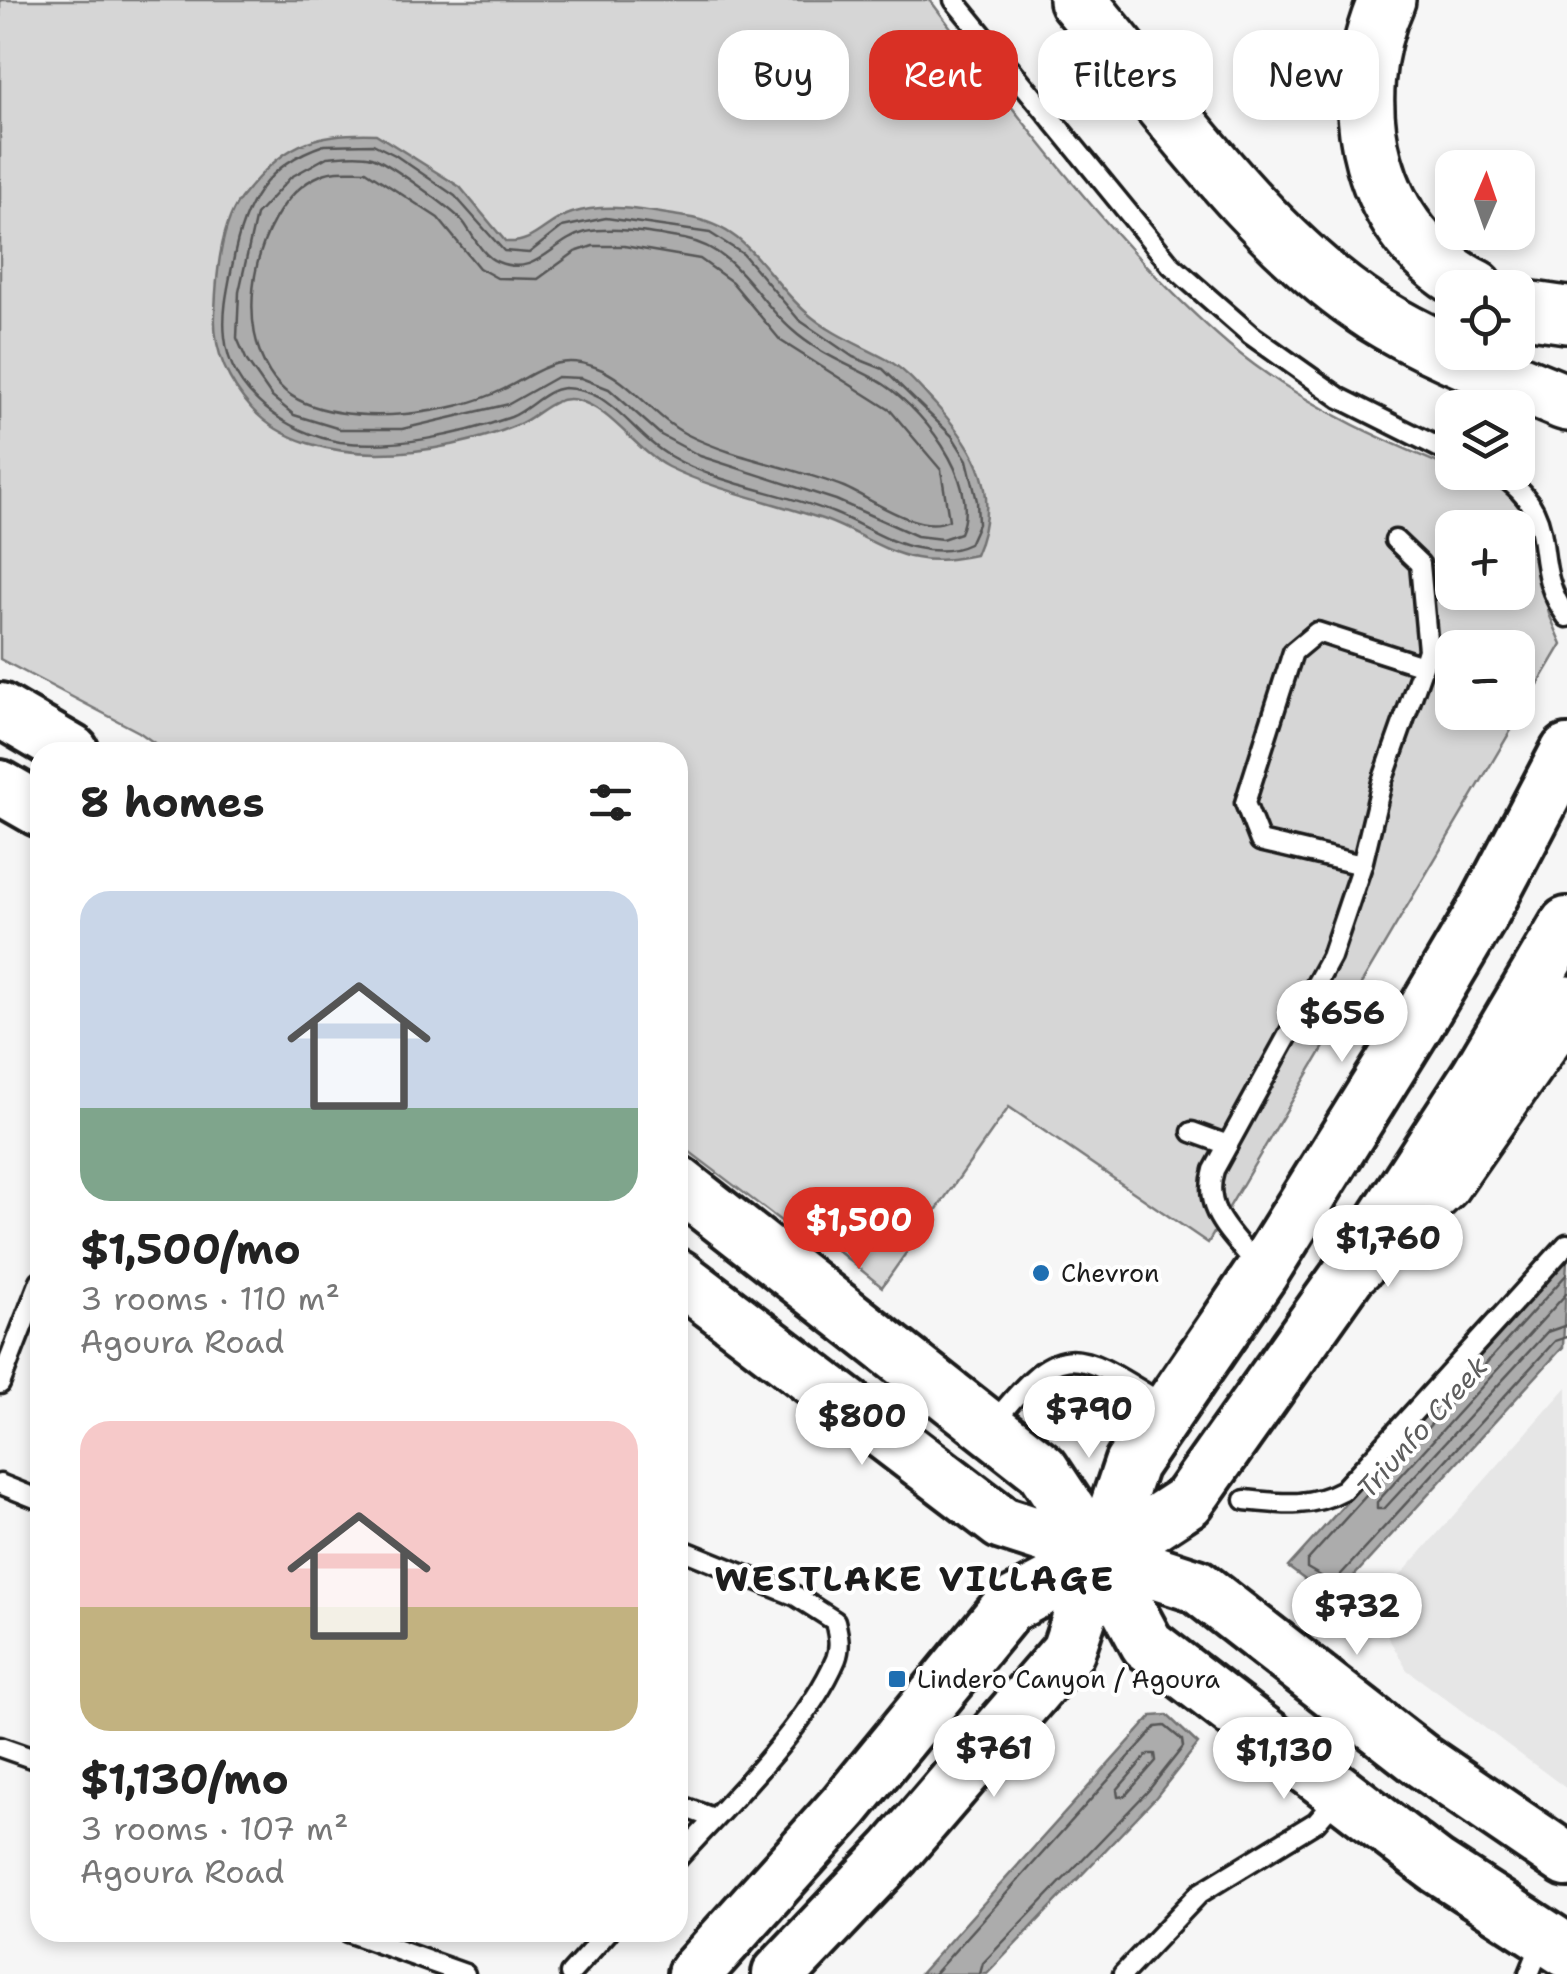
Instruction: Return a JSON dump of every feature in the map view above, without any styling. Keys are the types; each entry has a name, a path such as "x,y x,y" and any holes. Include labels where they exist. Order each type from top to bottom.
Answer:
{"highway":[{"path":"1077,0 1264,220 1315,270 1375,314 1567,403"},
{"path":"1386,0 1363,79 1365,136 1381,184 1419,245 1448,270"},
{"path":"1535,310 1567,315"},
{"path":"1353,1268 1442,1184 1567,1004"}],"main road":[{"path":"0,710 55,742"},
{"path":"778,1974 896,1852 1068,1651 1131,1464 1262,1272 1484,910 1567,752"},
{"path":"0,787 30,804"},
{"path":"694,1974 845,1806 1008,1607 1101,1558 1188,1501 1353,1268 1478,1075 1567,924"},
{"path":"688,1192 1042,1469 1101,1558 1147,1644 1547,1954"},
{"path":"688,1284 1002,1523 1197,1586 1422,1762 1567,1860"}],"lane":[{"path":"954,0 1171,266 1250,336 1340,398 1435,446"},
{"path":"1533,490 1543,495 1555,511 1561,532 1556,591 1567,618"},
{"path":"1262,1272 1210,1206 1207,1192 1228,1145 1331,956 1362,865 1382,782 1428,650 1420,564 1396,540"},
{"path":"1362,865 1260,841 1245,804 1293,652 1317,632 1423,666"},
{"path":"1192,1132 1228,1145"},
{"path":"1245,1500 1292,1506 1321,1502 1343,1490 1567,1244"},
{"path":"0,1384 30,1307"},
{"path":"990,1426 1028,1378 1056,1362 1095,1361 1168,1408"},
{"path":"0,1484 30,1496"},
{"path":"688,1552 796,1596 834,1621 839,1639 837,1658 789,1732 688,1847"},
{"path":"0,1746 30,1758"},
{"path":"1123,1974 1200,1894 1316,1822 1341,1794"},
{"path":"688,1809 713,1818"},
{"path":"375,1942 465,1974"},
{"path":"570,1974 599,1942"}],"shaded area":[{"path":"0,0 930,0 953,30 869,30 869,120 1018,120 1018,114 1148,268 1229,345 1263,371 1336,416 1435,462 1435,490 1503,490 1530,501 1532,510 1435,510 1435,610 1535,610 1535,531 1549,614 1562,644 1535,690 1535,630 1435,630 1435,730 1511,730 1208,1243 1009,1107 882,1287 811,1229 802,1237 688,1151 688,742 153,742 0,659"},
{"path":"1567,1387 1567,1789 1407,1670 1378,1620 1384,1594"}],"water":[{"path":"376,134 460,187 506,242 533,236 572,213 600,208 686,217 726,231 754,255 807,313 900,368 951,422 974,457 986,493 983,533 975,555 938,560 904,555 825,520 687,475 656,460 601,412 577,400 560,400 525,421 487,436 416,451 343,451 308,443 278,430 243,399 220,353 215,328 217,285 228,223 241,198 285,154 315,139"},
{"name":"Triunfo Creek","path":"1567,1259 1563,1347 1332,1600 1288,1567"},
{"path":"1167,1715 1198,1744 1156,1797 987,1974 920,1974 1152,1716"}],"place":[{"name":"Chevron","path":"1041,1273"},
{"name":"Lindero Canyon / Agoura","path":"897,1679"}],"district":[{"name":"WESTLAKE VILLAGE","path":"915,1579"}]}
